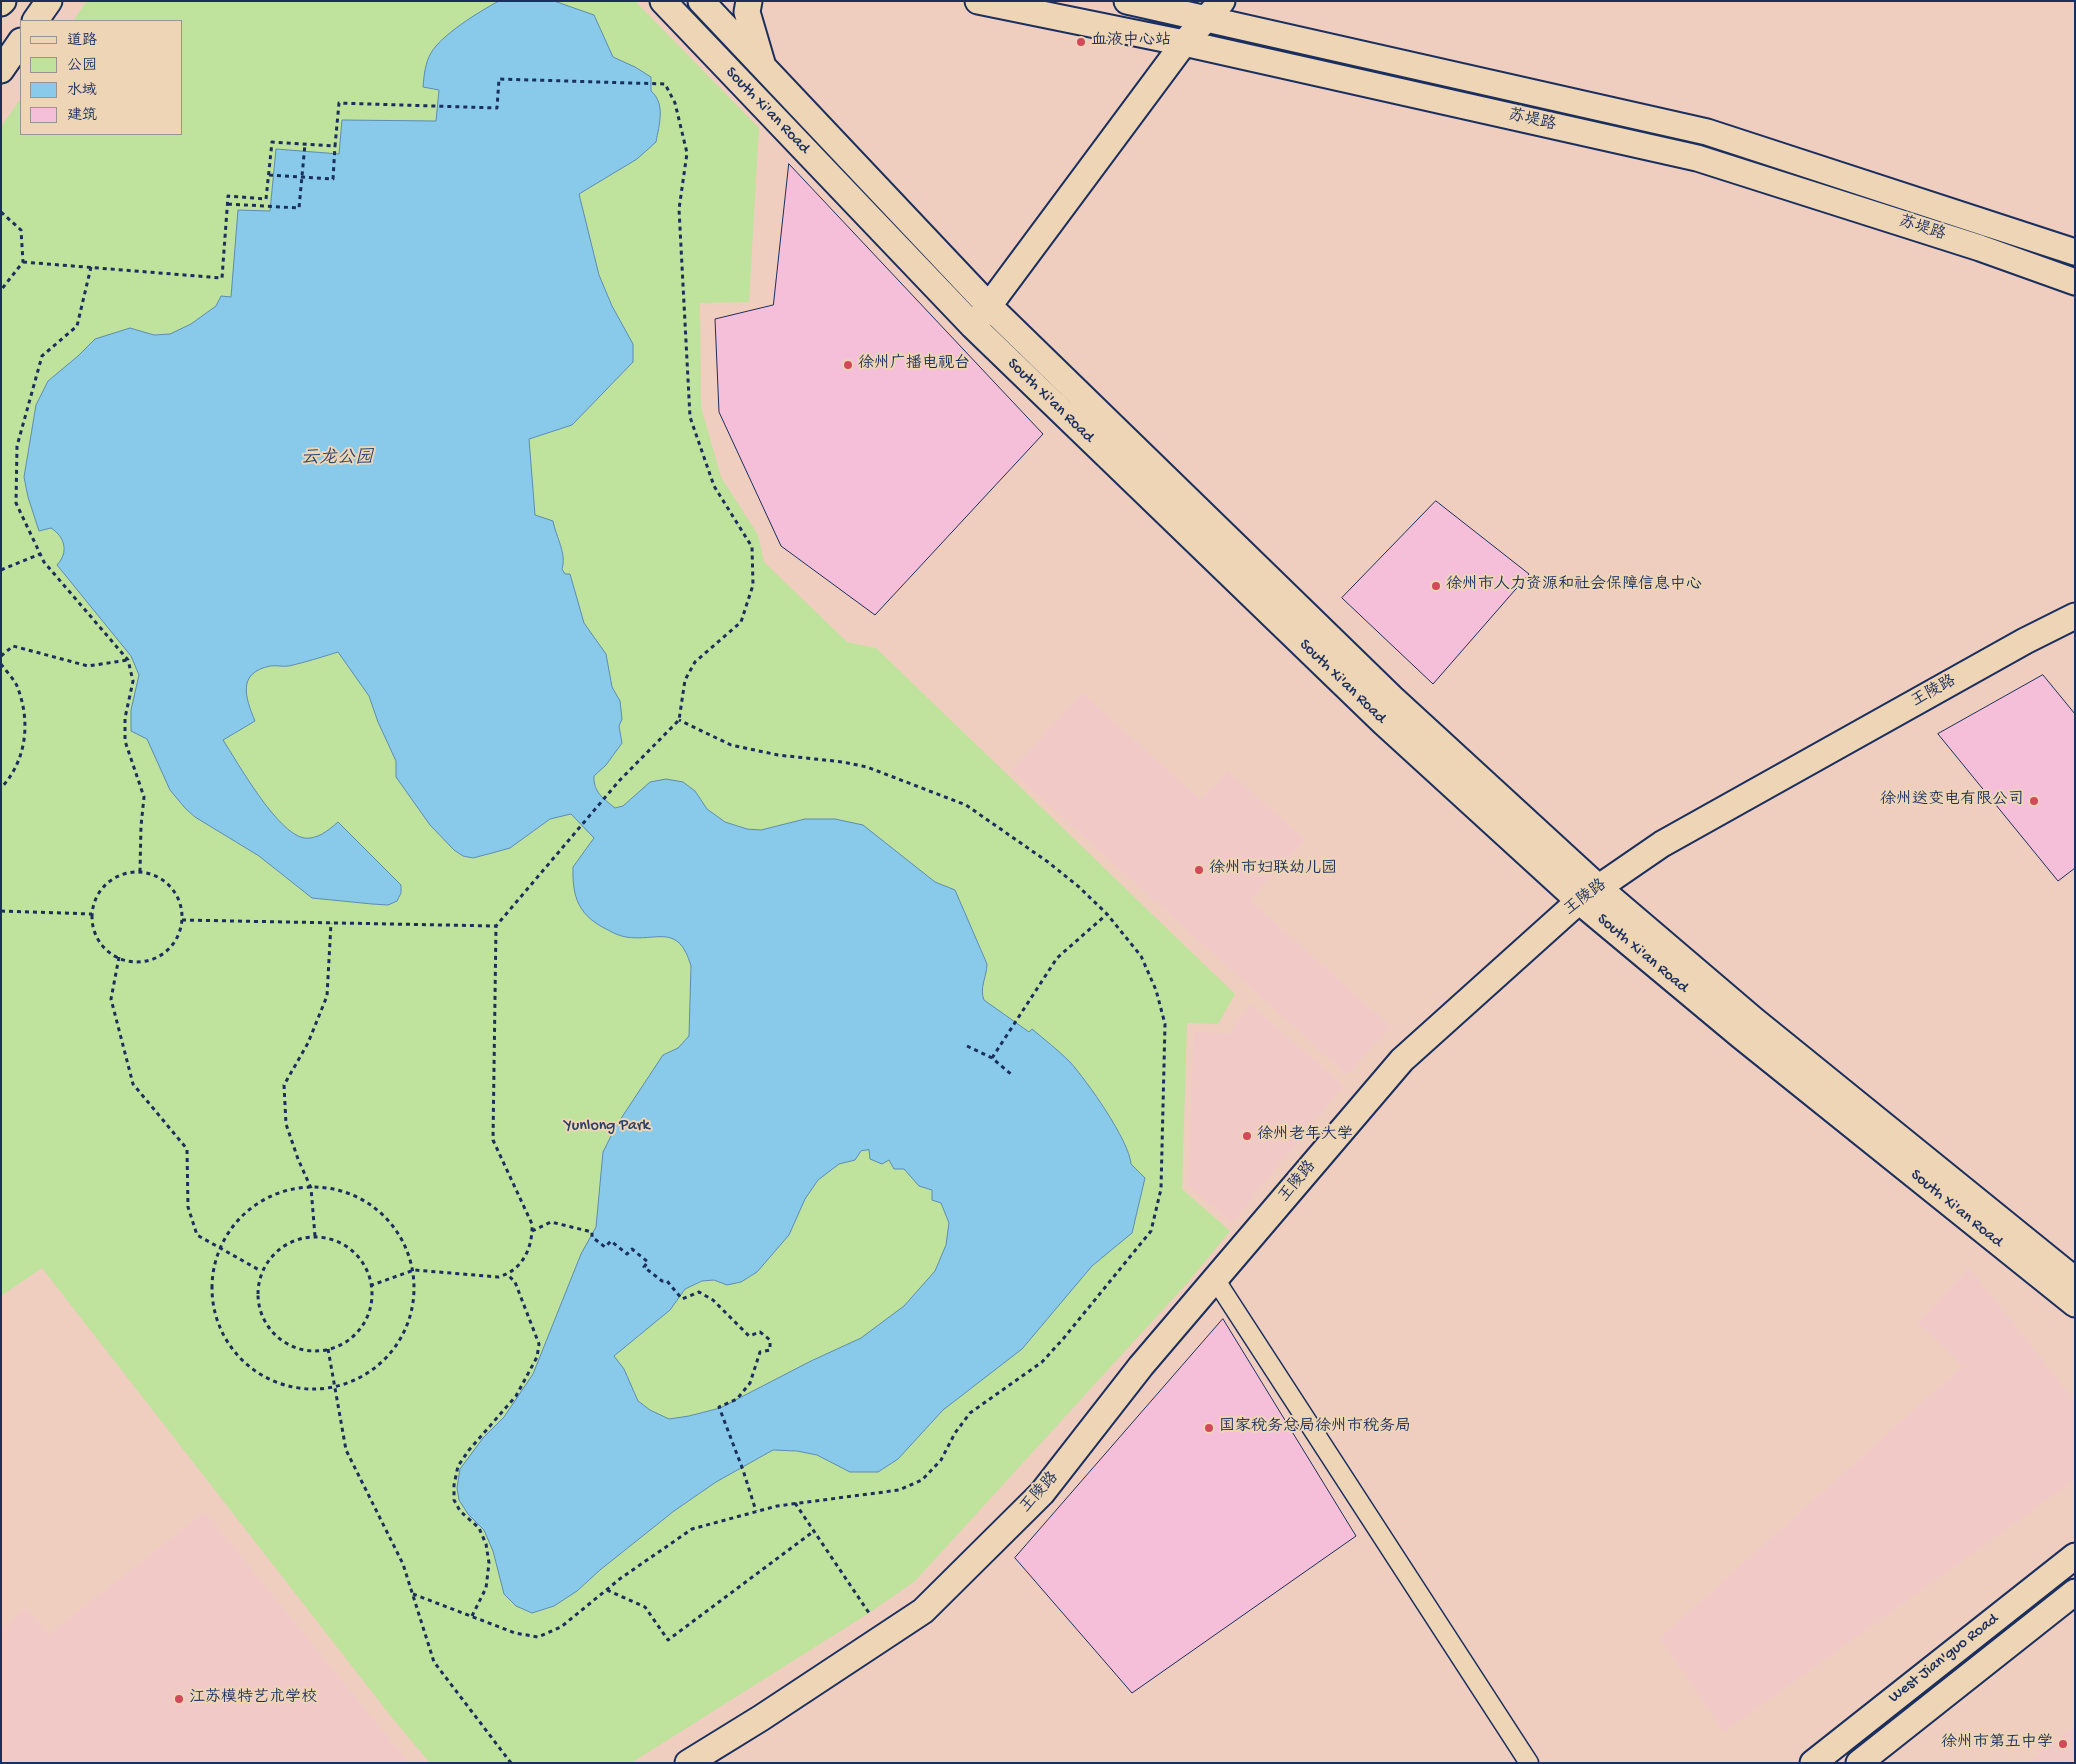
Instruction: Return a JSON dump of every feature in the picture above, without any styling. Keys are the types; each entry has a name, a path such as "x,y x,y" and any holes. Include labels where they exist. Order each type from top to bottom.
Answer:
{"main road":[{"path":"36,20 49,1"},
{"name":"South Xi'an Road","path":"663,1 973,326 1376,715 1589,894 1755,1021 2075,1280"},
{"name":"South Xi'an Road","path":"701,1 989,306 1392,698 1589,894 1741,1036 2075,1304"},
{"path":"749,1 747,12 763,68"},
{"name":"苏堤路","path":"978,1 1184,43 1697,158 1980,248 2075,282"},
{"name":"苏堤路","path":"1128,1 1214,10 1707,132 2075,252"},
{"path":"973,326 1184,43 1214,10"},
{"path":"1,70 20,42"},
{"name":"王陵路","path":"688,1763 761,1718 923,1611 1042,1493 1141,1366 1402,1060 1589,894 1662,844 2025,641 2075,616"},
{"name":"West Jian'guo Road","path":"1813,1763 2075,1556"},
{"name":"West Jian'guo Road","path":"1859,1763 2075,1592"}],"street":[{"path":"1215,1279 1529,1763"}],"path":[{"path":"268,175 333,179 339,103 497,108 499,79 651,82 665,84 675,102 687,153 678,209 690,417 714,486 752,547 753,585 740,622 695,662 685,680 679,720 619,781 496,926 492,1140 532,1224 533,1240 527,1252 519,1265 508,1275 498,1277 414,1270 372,1285"},
{"path":"23,262 222,278 228,196 266,199 272,142 335,146"},
{"path":"228,204 299,208 306,144"},
{"path":"1,212 20,230 23,262 1,290"},
{"path":"91,267 77,326 42,356 17,446 16,503 44,562 128,660 133,681 124,718 125,741 144,797 140,872"},
{"path":"1,570 40,554"},
{"path":"1,656 13,646 88,666 128,660"},
{"path":"1,664 16,685 25,715 24,747 12,776 1,788"},
{"path":"413,1594 515,1633 538,1638 561,1627 607,1590 692,1529 756,1511 795,1503 899,1490 922,1480 941,1460 955,1433 970,1413 1042,1362 1151,1231 1161,1189 1165,1024 1156,990 1141,956 1107,914 1079,887 1048,862 966,805 867,766 778,755 731,744 679,720"},
{"path":"140,872 154,874 176,892 181,906 182,920 178,935 170,948 157,957 142,962 119,958 101,944 94,930 92,914 95,900 102,888 113,878 126,873 140,872"},
{"path":"1,911 92,914"},
{"path":"992,1058 1057,958 1107,914"},
{"path":"182,920 496,926"},
{"path":"315,1236 311,1188 298,1159 286,1124 284,1084 308,1042 327,996 330,923"},
{"path":"119,958 111,999 133,1084 187,1149 188,1207 197,1234 261,1271"},
{"path":"967,1046 992,1058 1012,1075"},
{"path":"325,1187 356,1196 383,1214 403,1239 414,1270 414,1302 405,1333 384,1361 356,1381 322,1390 287,1387 256,1373 231,1348 216,1317 212,1282 220,1248 237,1221 262,1200 293,1189 325,1187"},
{"path":"532,1231 551,1222 592,1232 592,1237 606,1247 610,1241 627,1254 632,1249 648,1262 644,1267 662,1281 667,1281 682,1299 699,1292 713,1300 749,1336 760,1332 770,1340 770,1350 760,1352 750,1383 737,1399 718,1407 744,1470 756,1511"},
{"path":"315,1236 340,1242 355,1252 366,1267 372,1285 372,1304 365,1321 353,1337 337,1347 318,1351 298,1349 281,1341 267,1327 259,1310 257,1290 261,1271 271,1256 286,1244 303,1237 315,1236"},
{"path":"472,1616 486,1588 489,1564 486,1544 479,1528 460,1511 454,1500 454,1485 458,1466 469,1450 516,1396 534,1365 539,1344 515,1282 508,1275"},
{"path":"328,1349 346,1450 403,1564 434,1662 511,1763"},
{"path":"795,1503 870,1613"},
{"path":"607,1590 645,1607 668,1640 814,1531"}],"shaded area":[{"name":"徐州市妇联幼儿园","path":"1082,693 1201,800 1228,771 1305,840 1250,900 1391,1027 1347,1075 1011,771"},
{"name":"徐州老年大学","path":"1250,1004 1344,1086 1232,1223 1188,1186 1194,1031 1229,1034"},
{"path":"1969,1268 2075,1401 2075,1480 1724,1732 1660,1638 1963,1366 1918,1323"},
{"name":"江苏模特艺术学校","path":"205,1512 409,1763 1,1763 1,1629 27,1608 48,1635"},
{"name":"徐州市第五中学","path":"2075,1726 2075,1763 2028,1763"}],"green space":[{"name":"Yunlong Park","path":"87,1 635,1 759,128 749,302 700,303 701,407 721,477 758,535 764,562 847,642 876,648 1235,994 1218,1024 1187,1023 1182,1189 1230,1231 1189,1281 915,1581 869,1613 631,1763 430,1763 393,1719 42,1268 1,1296 1,127 20,99 20,135 182,135 182,20 74,20"}],"water":[{"name":"云龙公园","path":"499,1 554,1 594,15 613,57 651,77 651,91 656,96 660,108 660,122 656,142 637,159 579,194 599,275 612,306 633,344 633,362 572,425 529,439 535,515 553,521 562,551 562,569 565,574 570,574 584,623 606,654 612,687 620,701 622,719 619,726 622,743 606,765 594,776 597,791 615,808 623,806 650,782 666,779 683,782 695,791 707,809 725,822 747,829 761,830 805,819 835,819 863,825 935,882 955,890 987,964 982,991 984,1000 1029,1032 1032,1029 1070,1062 1096,1096 1115,1126 1129,1154 1131,1164 1145,1178 1132,1233 1092,1266 1022,1349 943,1410 898,1459 878,1472 850,1472 817,1455 797,1451 773,1450 716,1482 674,1511 600,1570 577,1591 554,1606 532,1613 516,1606 504,1594 493,1551 484,1530 468,1514 459,1500 457,1488 460,1469 483,1438 504,1417 533,1374 581,1254 596,1227 603,1152 616,1126 663,1055 678,1048 689,1036 691,966 686,952 673,939 665,937 637,938 617,934 598,925 584,912 576,897 573,867 594,838 571,814 550,819 510,848 473,858 463,856 454,850 430,825 396,777 396,761 378,722 369,696 338,652 289,666 270,666 259,669 252,674 246,687 248,703 255,721 223,740 259,796 282,824 293,833 309,838 322,834 338,822 401,885 401,893 397,901 388,905 312,898 259,856 195,817 170,790 147,739 131,731 131,710 139,675 131,656 57,565 63,555 64,545 60,536 51,528 39,531 24,477 36,405 48,381 95,339 130,328 154,335 170,334 191,324 216,306 221,296 231,297 238,210 270,211 276,149 339,154 342,120 436,121 439,90 423,87 425,70 431,53 452,31","holes":["869,1150 870,1159 882,1164 889,1160 894,1169 904,1169 919,1186 932,1190 932,1200 941,1203 949,1223 946,1245 935,1271 904,1306 861,1338 811,1361 720,1408 669,1419 650,1410 638,1401 624,1369 614,1356 670,1310 685,1289 702,1281 714,1280 727,1285 741,1282 757,1272 789,1235 805,1199 818,1180 839,1164 855,1160 861,1151"]}],"building":[{"name":"徐州广播电视台","path":"789,164 1043,434 875,615 781,546 719,412 715,319 773,305"},
{"name":"徐州市人力资源和社会保障信息中心","path":"1436,501 1529,574 1433,684 1342,598"},
{"name":"徐州送变电有限公司","path":"2043,675 2075,714 2075,868 2058,881 1938,734"},
{"name":"国家税务总局徐州市税务局","path":"1223,1319 1356,1536 1132,1693 1015,1558"}],"place":[{"name":"血液中心站","path":"1081,42"},
{"name":"徐州广播电视台","path":"848,365"},
{"name":"徐州市人力资源和社会保障信息中心","path":"1436,586"},
{"name":"徐州送变电有限公司","path":"2034,801"},
{"name":"徐州市妇联幼儿园","path":"1199,870"},
{"name":"徐州老年大学","path":"1247,1136"},
{"name":"国家税务总局徐州市税务局","path":"1209,1428"},
{"name":"江苏模特艺术学校","path":"179,1699"},
{"name":"徐州市第五中学","path":"2063,1744"}]}
